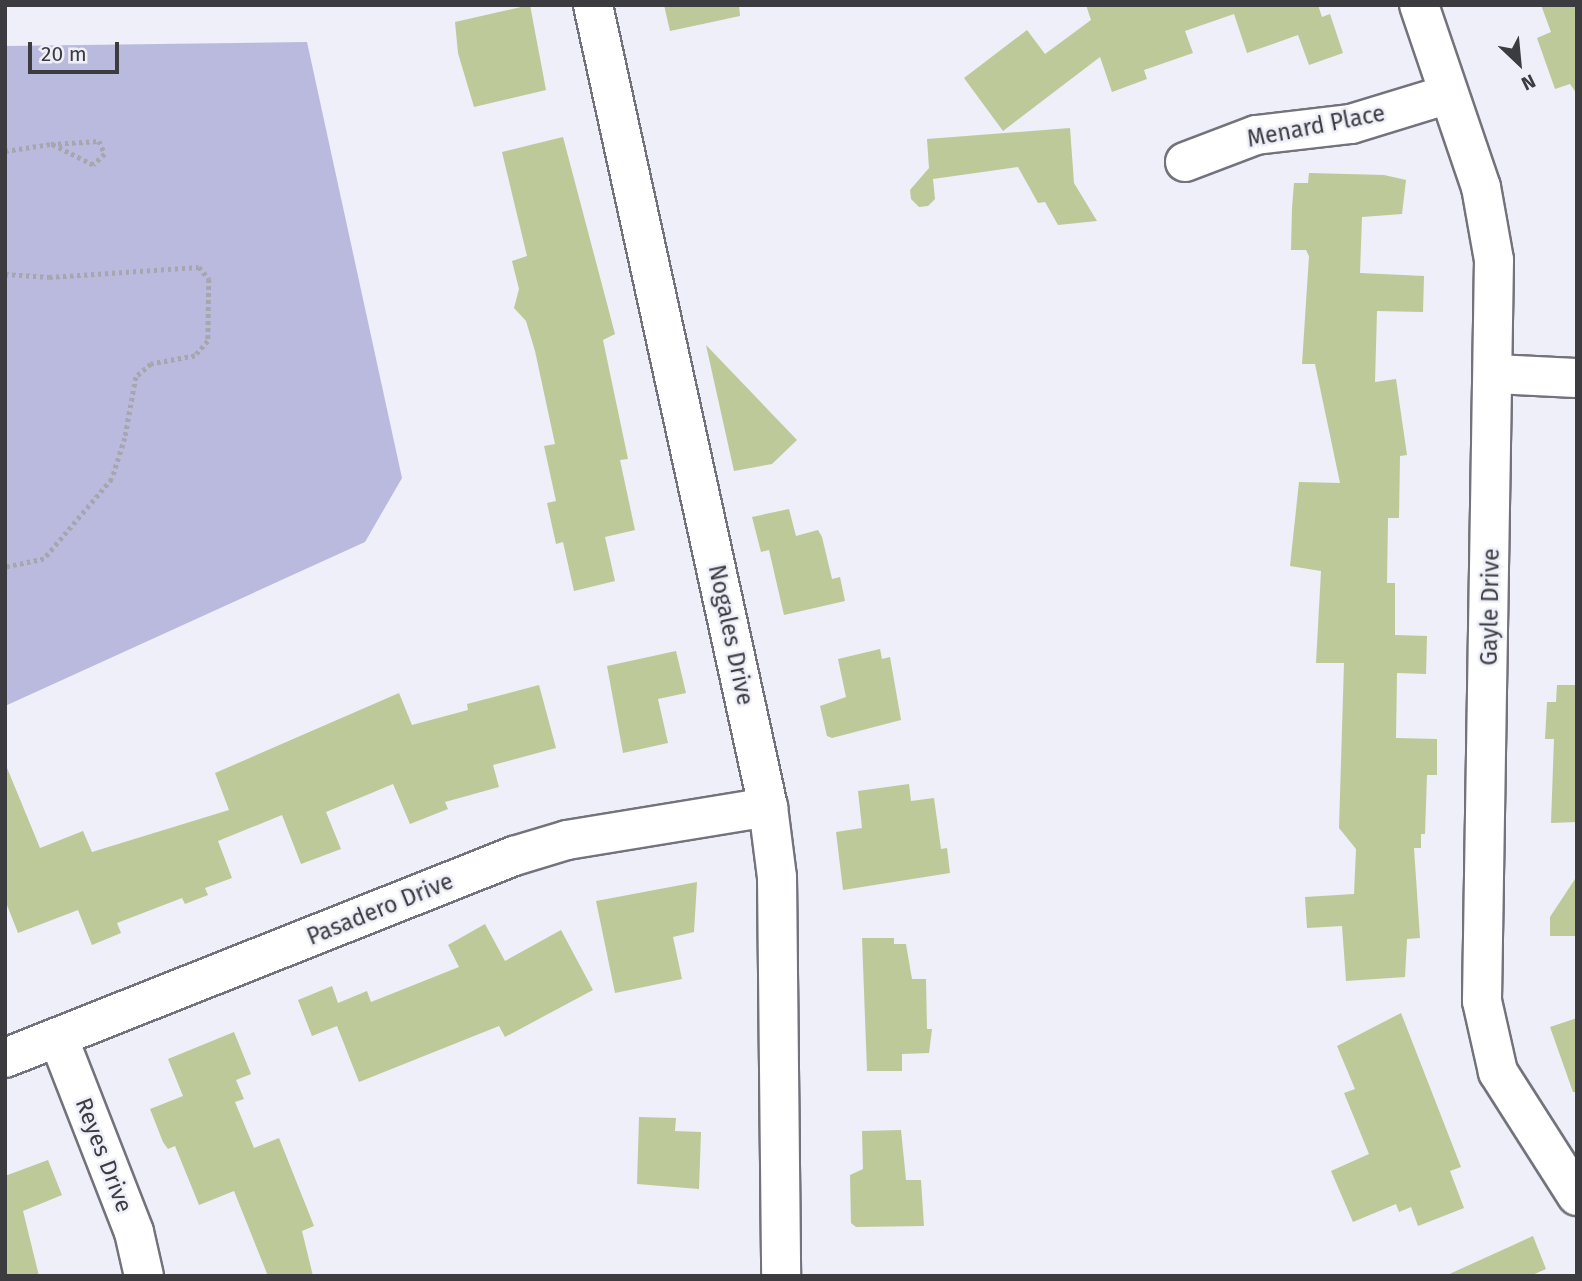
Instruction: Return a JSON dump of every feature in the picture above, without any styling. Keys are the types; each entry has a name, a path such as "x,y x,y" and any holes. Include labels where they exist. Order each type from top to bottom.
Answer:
{"street":[{"name":"Nogales Drive","path":"593,5 768,807 777,877 781,1276"},
{"name":"Gayle Drive","path":"1419,5 1481,187 1494,260 1482,1001 1498,1072 1577,1196"},
{"name":"Menard Place","path":"1185,162 1256,135 1351,124 1449,94"},
{"path":"1494,374 1577,378"},
{"name":"Pasadero Drive","path":"5,1058 514,856 566,840 768,807"},
{"name":"Reyes Drive","path":"58,1037 134,1232 144,1276"}],"path":[{"path":"5,151 51,144 99,141 105,154 93,165 51,144"},
{"path":"5,274 49,277 199,267 209,279 208,341 195,356 151,364 136,377 125,438 112,479 44,559 5,567"}],"shaded area":[{"path":"307,42 402,478 365,542 5,706 5,46"}],"building":[{"path":"530,5 546,90 474,107 458,53 455,22"},
{"path":"664,5 739,5 740,16 670,31"},
{"path":"1086,5 1318,5 1322,17 1330,14 1343,53 1309,65 1298,35 1247,53 1234,14 1185,31 1193,53 1144,70 1147,79 1112,92 1100,57 1003,131 964,78 1027,30 1045,54 1091,20"},
{"path":"1541,5 1577,5 1577,94 1570,84 1555,89 1537,38 1551,32"},
{"path":"1070,128 1074,183 1097,221 1058,225 1045,202 1038,203 1018,167 933,179 935,199 928,206 919,207 911,199 910,190 929,168 927,139"},
{"path":"563,137 615,334 603,340 628,459 620,460 635,530 605,537 615,581 574,591 563,542 556,544 547,503 556,501 544,446 555,444 526,321 514,308 519,289 512,261 527,256 502,152"},
{"path":"1309,173 1384,175 1406,180 1402,214 1362,217 1360,273 1424,276 1423,312 1377,311 1375,382 1396,379 1407,455 1400,456 1399,518 1388,518 1387,583 1395,583 1395,635 1427,636 1426,674 1397,673 1396,738 1437,739 1437,775 1427,775 1425,834 1421,834 1421,848 1414,848 1420,938 1407,939 1405,977 1346,981 1342,926 1307,928 1305,897 1354,894 1356,849 1339,828 1344,663 1316,663 1321,571 1290,566 1299,482 1340,483 1315,364 1302,364 1309,256 1306,250 1291,250 1292,208 1294,183 1308,183"},
{"path":"706,345 797,440 772,464 734,471"},
{"path":"789,509 796,536 818,530 832,579 840,577 845,601 784,615 769,550 761,552 752,517"},
{"path":"880,649 882,659 890,657 901,720 832,738 827,736 820,706 846,697 838,659"},
{"path":"676,651 686,693 658,699 668,743 623,753 607,666"},
{"path":"539,685 556,748 493,765 499,787 445,802 448,809 410,824 393,784 326,812 341,849 301,864 282,815 218,841 232,878 205,888 208,895 185,904 182,898 117,923 121,933 92,945 78,910 18,933 5,900 5,763 40,848 83,831 92,852 229,810 215,773 399,693 412,725 468,710 467,704"},
{"path":"1557,685 1577,685 1577,822 1551,823 1554,739 1545,739 1547,702 1556,702"},
{"path":"909,784 911,801 934,798 941,849 947,848 950,873 843,890 836,832 862,828 858,791"},
{"path":"1577,876 1577,936 1550,936 1550,917"},
{"path":"697,882 694,932 673,937 682,979 615,993 596,901"},
{"path":"485,924 505,961 561,930 593,990 505,1037 499,1026 359,1082 337,1026 312,1036 298,1000 332,986 338,1003 367,991 371,1002 459,967 448,945"},
{"path":"862,938 894,938 894,944 906,944 912,979 926,979 927,1029 932,1029 929,1053 902,1054 902,1071 867,1071"},
{"path":"1401,1013 1461,1167 1450,1171 1464,1208 1418,1226 1411,1207 1399,1212 1396,1204 1353,1222 1331,1171 1369,1154 1344,1093 1355,1089 1337,1046"},
{"path":"1577,1018 1577,1092 1573,1092 1550,1027"},
{"path":"234,1032 251,1074 236,1080 244,1099 235,1102 254,1148 279,1138 314,1226 302,1231 313,1276 268,1276 234,1191 199,1205 175,1146 168,1149 163,1142 150,1109 183,1096 168,1059"},
{"path":"639,1117 676,1118 675,1131 701,1132 699,1189 637,1184"},
{"path":"901,1130 906,1180 921,1180 924,1226 856,1227 851,1223 850,1175 863,1169 862,1131"},
{"path":"48,1160 62,1195 23,1211 39,1276 5,1276 5,1176"},
{"path":"1533,1236 1546,1269 1530,1276 1445,1276"}]}
